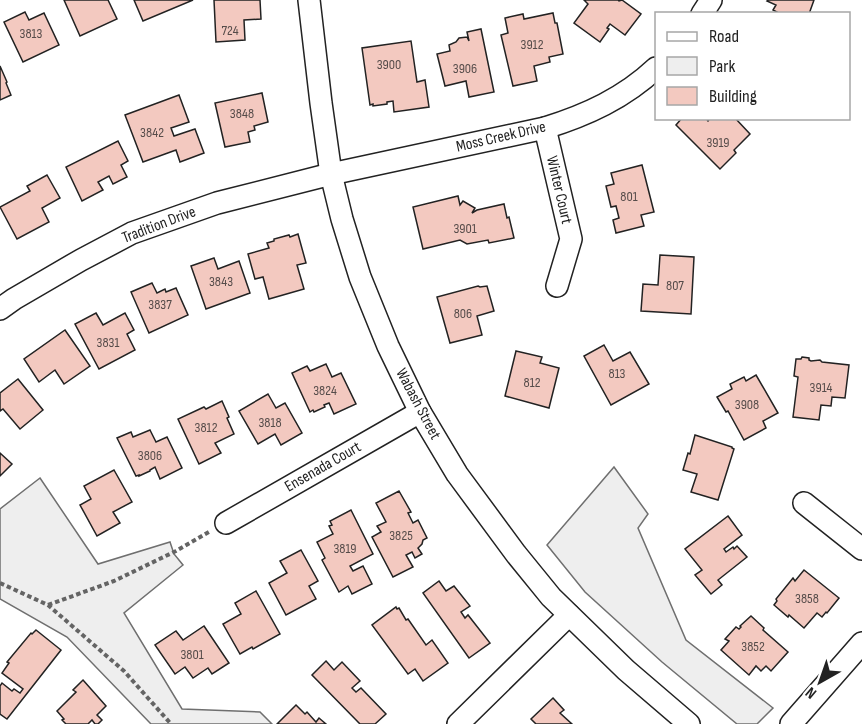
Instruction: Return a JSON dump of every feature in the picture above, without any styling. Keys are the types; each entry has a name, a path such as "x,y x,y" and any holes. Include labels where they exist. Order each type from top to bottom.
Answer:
{"street":[{"name":"Wabash Street","path":"309,0 331,174 342,219 360,277 388,346 420,412 457,474 551,597 626,670 689,724"},
{"name":"Moss Creek Drive","path":"331,174 573,120 609,103 643,81 655,70"},
{"name":"Winter Court","path":"545,128 571,238 556,286"},
{"name":"Tradition Drive","path":"0,309 81,260 132,233 217,203 331,174"},
{"name":"Ensenada Court","path":"226,523 420,412"},
{"path":"804,503 862,549"},
{"path":"458,724 569,615"},
{"path":"791,724 862,643"}],"path":[{"path":"48,605 114,581 176,551 226,523"},
{"path":"0,582 48,605 124,671 171,724"}],"green space":[{"path":"614,467 648,514 638,528 686,640 773,708 757,724 737,724 662,662 585,592 547,545"},
{"path":"40,478 98,564 170,542 174,554 183,565 124,613 182,709 260,712 272,724 151,724 67,637 0,599 0,509"}],"building":[{"path":"64,0 108,0 117,19 80,36"},
{"path":"134,0 193,0 143,21"},
{"path":"214,0 260,0 261,19 244,20 245,40 216,42"},
{"path":"584,0 622,0 641,14 625,35 610,24 600,42 574,23 588,4"},
{"path":"814,0 810,12 777,12 773,10 776,5 767,1"},
{"path":"25,12 29,20 44,13 59,45 23,62 4,22"},
{"path":"553,13 563,54 549,57 550,62 534,66 537,81 513,86 501,35 508,33 505,18 523,14 524,19"},
{"path":"481,29 494,92 469,97 466,81 445,86 437,54 450,51 449,45 459,38 467,37 469,41 467,32"},
{"path":"411,41 417,82 425,80 429,107 394,112 393,101 387,104 370,105 362,48"},
{"path":"0,66 11,95 0,100"},
{"path":"262,93 268,122 254,126 255,130 248,132 250,142 225,147 215,103"},
{"path":"179,95 189,122 171,128 174,136 195,129 204,153 180,162 176,150 143,162 125,115"},
{"path":"680,120 737,120 750,134 720,169 676,125"},
{"path":"118,141 128,161 121,165 127,177 113,184 109,176 98,182 103,190 82,201 66,167"},
{"path":"642,165 654,212 641,215 644,226 616,233 613,220 619,218 616,206 611,207 606,186 614,184 611,173"},
{"path":"47,175 60,198 42,208 49,222 17,239 0,207 30,191 27,186"},
{"path":"458,196 460,205 463,201 475,208 472,213 504,204 514,238 467,244 460,240 423,249 413,207"},
{"path":"298,234 306,263 297,265 304,289 269,299 263,277 255,279 248,254 269,248 267,243 274,239"},
{"path":"660,255 694,257 691,314 641,311 643,284 658,285"},
{"path":"214,258 218,269 239,261 250,293 206,309 191,266"},
{"path":"152,283 157,293 165,289 166,292 176,288 188,315 149,333 131,292"},
{"path":"478,286 487,286 494,311 477,316 482,335 450,343 437,297"},
{"path":"96,313 103,325 125,313 134,330 127,334 135,350 99,369 75,324"},
{"path":"65,330 90,366 64,384 55,370 39,382 24,359"},
{"path":"604,345 613,361 630,352 649,384 611,405 584,356"},
{"path":"516,351 542,357 540,363 559,368 549,408 505,396"},
{"path":"809,358 811,361 820,360 849,365 845,398 832,397 831,406 821,405 819,420 793,417 798,377 794,376 796,359"},
{"path":"326,364 332,377 341,373 356,404 334,414 329,403 324,405 325,407 310,412 292,373 307,366 310,371"},
{"path":"756,375 778,413 763,421 766,428 744,440 728,411 726,412 717,397 732,389 730,384 744,377 746,381"},
{"path":"18,379 43,410 20,429 3,409 0,411 0,393"},
{"path":"268,394 276,408 285,403 302,433 281,445 275,434 258,444 239,411"},
{"path":"222,401 234,434 215,443 221,453 199,464 178,419"},
{"path":"150,430 156,442 167,437 182,468 160,479 155,467 136,476 117,438 131,432 133,437"},
{"path":"695,435 734,449 718,500 691,492 697,474 683,470"},
{"path":"0,453 12,464 0,476"},
{"path":"114,470 132,502 113,512 120,523 97,536 80,505 91,499 84,486"},
{"path":"399,491 411,512 408,513 413,523 418,520 427,538 418,548 422,554 415,558 412,552 406,555 413,567 393,577 372,537 381,532 377,526 386,522 376,503"},
{"path":"351,510 373,554 350,566 353,571 363,566 372,584 352,594 348,586 339,592 322,560 325,558 317,542 333,534 329,526 332,525 330,521"},
{"path":"728,516 742,535 724,549 726,552 737,546 747,557 718,580 722,585 711,594 695,575 702,570 685,549"},
{"path":"301,550 318,581 309,586 316,599 286,615 269,583 287,573 280,561"},
{"path":"804,570 839,598 827,613 822,617 817,613 804,628 774,605 776,599 793,578 795,581"},
{"path":"439,581 446,591 454,586 470,606 461,612 465,618 468,615 490,643 469,658 423,593"},
{"path":"256,591 280,634 240,654 223,624 241,614 235,603"},
{"path":"396,607 406,620 408,619 426,645 432,640 448,663 423,681 415,669 408,674 372,625"},
{"path":"751,616 788,652 771,671 766,666 761,671 756,666 749,675 721,650 729,641 725,639"},
{"path":"204,626 229,663 212,674 208,668 193,678 185,667 175,674 155,645 176,631 183,640"},
{"path":"36,630 61,650 7,719 0,714 0,686 2,683 12,691 14,689 20,693 23,689 2,673 9,663 7,662"},
{"path":"326,661 334,670 342,662 360,681 352,688 356,692 361,688 386,714 375,724 360,724 312,675"},
{"path":"83,680 106,706 97,715 102,720 98,724 92,720 88,724 66,724 57,711 76,692 73,690"},
{"path":"553,698 564,710 560,713 572,724 536,724 531,719"},
{"path":"296,705 316,722 319,718 326,724 277,724"}]}
